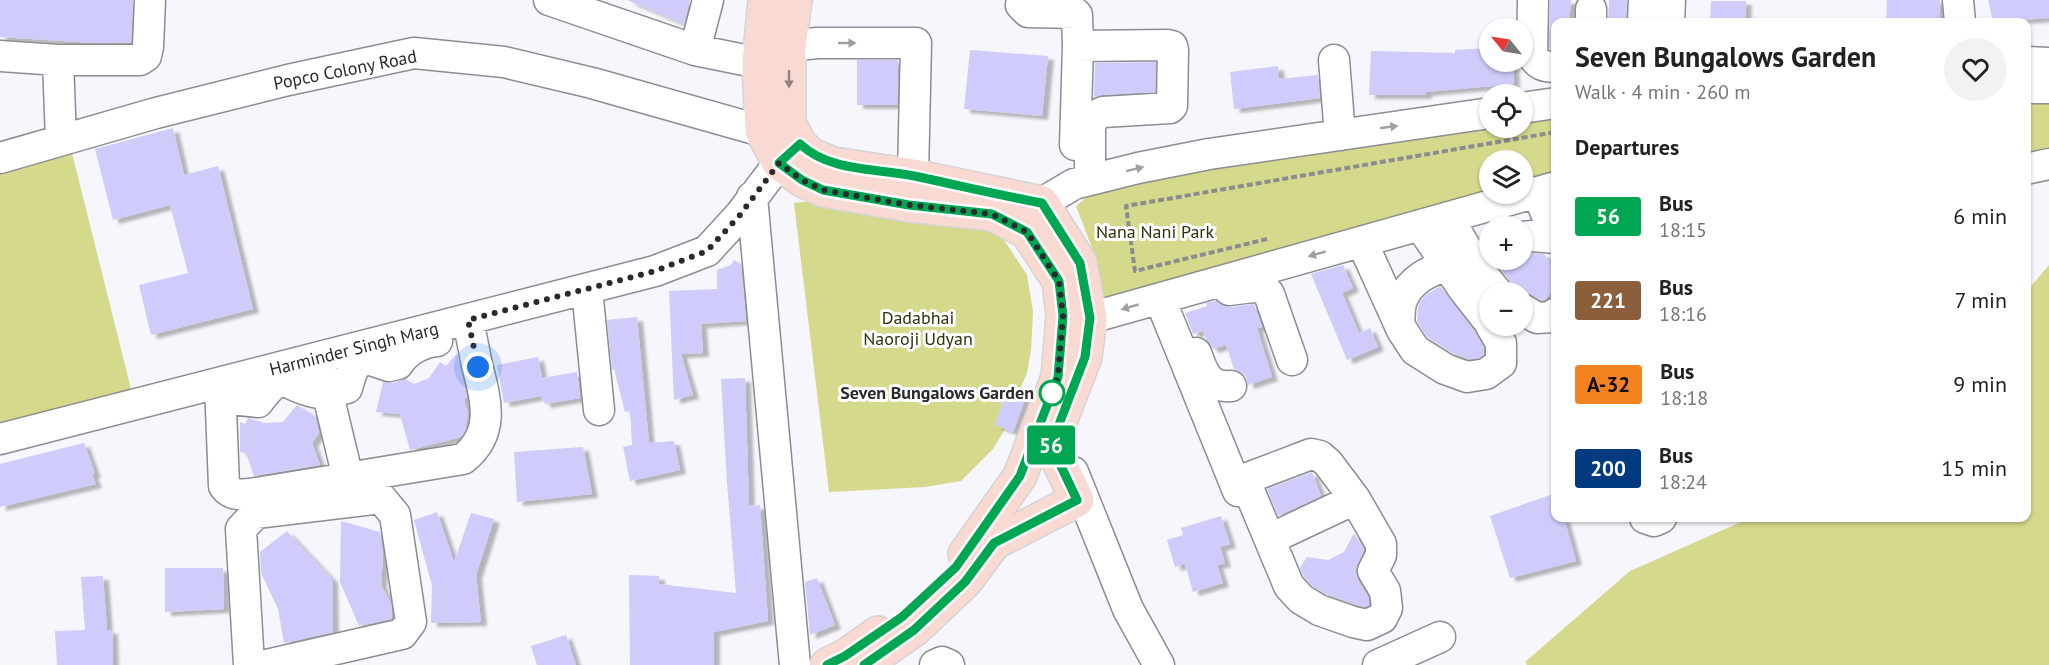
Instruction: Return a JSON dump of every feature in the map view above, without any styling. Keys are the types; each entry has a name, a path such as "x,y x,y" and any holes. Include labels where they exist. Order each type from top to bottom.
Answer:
{"main road":[{"path":"765,0 759,63 782,140 802,180 823,190 909,205 992,214 1027,232 1059,281 1063,316 1058,377 1043,440 1077,500 994,543 965,582 914,630 864,665"},
{"path":"782,140 795,0"},
{"path":"782,140 833,164 914,176 1042,203 1080,263 1090,318 1085,357 1043,440 956,567 902,617 845,656 827,665"}],"street":[{"path":"0,56 58,60 140,60 146,56 148,48 150,0"},
{"path":"549,0 695,50 759,63"},
{"path":"695,50 708,0"},
{"path":"1022,0 1024,10 1028,12 1075,13 1077,15 1082,182"},
{"path":"1533,0 1532,55 1537,63 1551,67"},
{"path":"1643,18 1644,0"},
{"path":"1669,18 1670,0"},
{"path":"1958,0 1960,18"},
{"path":"789,46 817,43 916,43 914,176"},
{"path":"1078,46 1168,45 1172,46 1173,50 1172,106 1170,108 1102,112 1095,115 1090,126 1082,182"},
{"name":"Popco Colony Road","path":"0,158 156,113 277,83 414,53 504,62 592,83 782,140"},
{"path":"58,60 61,140"},
{"path":"1334,60 1340,135"},
{"path":"2031,62 2049,63"},
{"path":"2031,88 2049,88"},
{"path":"1533,106 1551,104"},
{"path":"1024,230 1042,203 1082,182 1209,154 1479,115"},
{"name":"Harminder Singh Marg","path":"0,439 221,390 319,358 655,271 707,251 740,215 782,140"},
{"path":"2031,168 2049,164"},
{"path":"1170,300 1546,190 1551,214"},
{"path":"752,197 795,665"},
{"path":"1434,221 1447,265 1479,309"},
{"path":"1434,221 1490,276"},
{"path":"1533,236 1551,237"},
{"path":"1362,242 1399,324 1415,350 1445,369 1467,377 1486,374 1501,363 1501,343 1497,336"},
{"path":"1399,324 1402,300 1412,285 1426,272 1447,265"},
{"path":"1090,318 1170,300 1253,287 1264,288 1269,294 1292,360"},
{"path":"587,289 599,410"},
{"path":"1170,300 1206,378 1221,386 1226,397 1246,483 1289,586 1301,599 1319,610 1353,622 1367,625 1382,618 1387,608 1385,591 1373,571 1381,555 1381,544 1355,499 1328,463 1320,456 1311,454 1246,483 1238,492 1170,300"},
{"path":"1533,316 1537,318 1551,317"},
{"path":"468,320 487,402 485,428 480,440 472,452 463,459 250,494 240,495 228,492 224,486 221,390 258,402 278,381 285,381 315,393 347,388 357,362 365,358 389,366 398,364 402,357 427,342 451,339 474,350"},
{"path":"319,358 348,478"},
{"path":"1043,440 1072,469 1128,609 1159,665"},
{"path":"249,665 241,529 256,513 381,498 395,516 411,622 402,634 266,665"},
{"path":"1270,539 1355,499"},
{"path":"1378,665 1440,637"},
{"path":"935,665 942,662 949,665"}],"path":[{"path":"1272,238 1135,271 1126,206 1551,133"}],"green space":[{"path":"2031,95 2049,95 2049,156 2031,160"},
{"name":"Nana Nani Park","path":"1551,116 1551,179 1533,184 1533,150 1479,150 1479,197 1165,289 1102,298 1094,253 1076,206 1103,184 1479,130 1479,138 1533,138 1533,118"},
{"path":"70,145 134,401 0,434 0,164"},
{"name":"Dadabhai Naoroji Udyan","path":"812,201 981,222 1002,237 1027,275 1033,311 1027,373 1020,389 1009,385 995,425 1005,429 993,449 961,481 925,487 829,492 794,203"},
{"path":"2049,265 2049,665 1527,665 1525,662 1630,571 1741,522 2031,522 2031,286"}],"building":[{"path":"0,0 133,0 131,43 0,37"},
{"path":"627,0 690,0 684,24"},
{"path":"1550,0 1571,0 1569,18 1551,18 1551,49 1549,49"},
{"path":"1609,0 1627,0 1626,18 1608,18"},
{"path":"1887,0 1940,0 1939,18 1886,18"},
{"path":"1988,0 2049,0 2049,18 1992,18"},
{"path":"1711,1 1746,1 1745,18 1710,18"},
{"path":"1479,49 1479,72 1513,72 1514,84 1479,84 1479,87 1426,92 1426,95 1369,95 1371,51 1455,53 1455,50"},
{"path":"970,50 1048,56 1042,116 964,109"},
{"path":"857,60 898,60 897,105 857,105"},
{"path":"1156,62 1155,92 1094,97 1095,63"},
{"path":"1278,66 1279,79 1318,75 1320,98 1234,109 1230,72"},
{"path":"173,128 184,175 218,166 253,309 151,335 139,285 188,273 170,205 113,220 95,149"},
{"path":"1533,253 1544,254 1551,265 1551,292 1545,300 1533,296 1533,282 1510,281 1501,270 1533,270"},
{"path":"734,260 741,264 746,321 701,324 703,353 681,354 693,395 674,400 669,291 717,289 717,270 731,265"},
{"path":"1343,265 1353,288 1342,293 1359,333 1370,328 1378,347 1347,360 1311,274"},
{"path":"1440,286 1475,332 1484,348 1484,354 1479,358 1469,359 1453,353 1427,337 1417,322 1420,302"},
{"path":"1216,301 1223,306 1231,307 1254,304 1262,327 1257,328 1272,377 1248,385 1246,377 1234,369 1226,345 1213,349 1203,331 1193,334 1185,313"},
{"path":"637,317 649,443 674,441 680,470 630,481 623,447 632,445 630,411 625,412 614,369 612,370 607,320"},
{"path":"457,353 467,397 464,400 468,413 465,431 461,437 410,450 400,414 376,412 383,382 393,383 405,379 414,384 429,378 440,362 446,366"},
{"path":"538,357 542,378 577,372 580,398 545,404 541,396 504,403 497,365"},
{"path":"745,378 749,506 760,505 768,621 714,632 714,665 630,665 629,575 659,576 659,584 736,593 721,379"},
{"path":"1009,385 1028,391 1013,432 995,425"},
{"path":"297,405 315,416 319,433 312,443 320,465 254,476 246,453 240,452 240,422 245,424 248,418 264,423 283,422"},
{"path":"84,443 95,474 92,474 96,484 0,507 0,464"},
{"path":"583,447 592,494 517,502 514,452"},
{"path":"1312,472 1321,496 1278,516 1267,489"},
{"path":"1551,495 1551,522 1565,522 1576,561 1510,578 1490,516"},
{"path":"437,512 454,562 471,513 494,519 476,575 481,622 431,623 432,586 414,520"},
{"path":"1221,516 1230,544 1220,547 1225,563 1217,565 1223,583 1193,592 1185,564 1175,567 1167,540 1183,535 1181,528"},
{"path":"341,521 380,532 383,555 381,585 391,603 392,619 359,626 340,582"},
{"path":"287,531 332,579 333,632 284,643 278,609 261,573 260,552"},
{"path":"1354,533 1364,549 1356,571 1358,580 1368,597 1369,605 1365,607 1326,594 1312,586 1300,568 1307,557 1328,560 1344,552"},
{"path":"165,568 223,568 224,609 165,612"},
{"path":"103,576 107,630 112,630 113,665 57,665 55,631 85,630 81,577"},
{"path":"817,578 835,625 810,635 805,582"},
{"path":"566,635 576,665 537,665 531,646"}],"bus line":[{"name":"56","path":"827,665 845,656 902,617 956,567 1020,476 1058,377 1063,316 1059,281 1027,232 992,214 909,205 823,190 802,180 779,163 800,144 811,155 833,164 914,176 1042,203 1080,263 1090,318 1085,357 1051,445 1077,500 994,543 965,582 914,630 864,665"}],"place":[{"name":"Seven Bungalows Garden","path":"1052,393"}],"route":[{"path":"478,367 468,320 655,271 707,251 740,215 779,163 802,180 823,190 909,205 992,214 1027,232 1059,281 1063,316 1058,377 1049,399 1052,393"}]}
